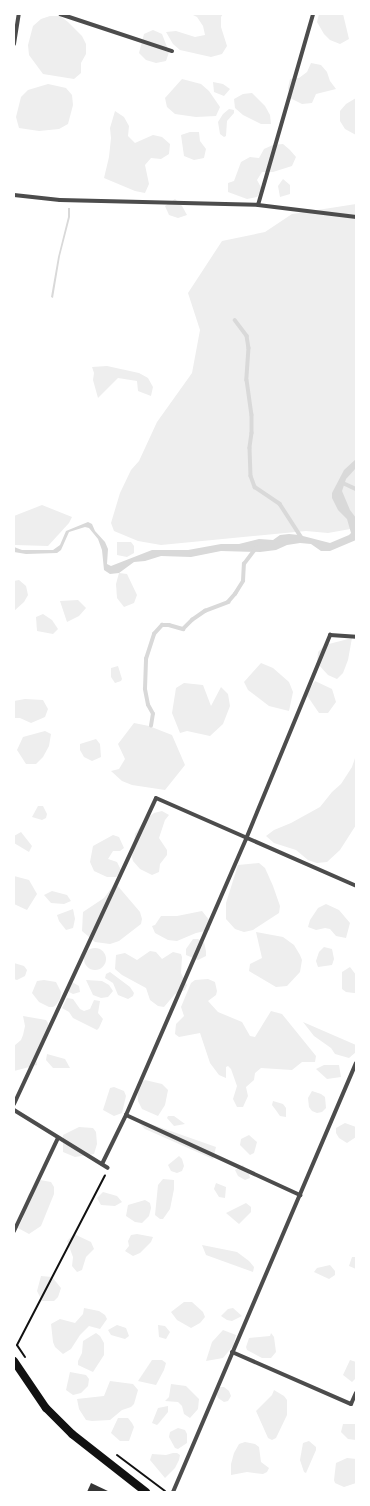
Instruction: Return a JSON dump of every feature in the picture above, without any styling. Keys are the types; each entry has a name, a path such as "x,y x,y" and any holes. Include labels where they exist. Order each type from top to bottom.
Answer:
{"main road":[{"path":"14,1361 46,1408 72,1434 146,1492"}],"street":[{"path":"14,44 18,14"},
{"path":"60,14 172,51"},
{"path":"258,205 314,14"},
{"path":"14,196 60,200 258,205 356,218"},
{"path":"102,1164 126,1115 246,839 330,635 356,637"},
{"path":"14,1104 156,798 246,839 356,886"},
{"path":"173,1492 356,1063"},
{"path":"14,1110 108,1168"},
{"path":"126,1115 300,1195"},
{"path":"14,1231 58,1138"},
{"path":"232,1352 351,1404 356,1392"}],"path":[{"path":"25,1358 17,1345 108,1168"},
{"path":"117,1455 166,1492"}],"shaded area":[{"path":"191,14 223,14 221,17 221,27 227,46 222,54 211,57 180,50 173,44 166,32 176,31 195,37 205,35 203,26 197,17"},
{"path":"319,14 343,14 349,39 340,44 330,40 324,34 317,22"},
{"path":"50,16 60,16 68,22 82,36 86,44 86,54 81,63 81,73 74,79 43,74 29,55 28,45 33,26 41,19"},
{"path":"153,30 162,34 169,52 166,61 156,63 146,60 139,53 144,34"},
{"path":"311,63 321,65 327,72 330,81 336,89 316,94 312,103 302,104 290,98 288,88 290,79 299,78 307,72"},
{"path":"182,79 201,84 209,91 220,107 216,116 196,117 175,114 167,107 165,98"},
{"path":"213,82 223,84 230,89 224,96 214,92"},
{"path":"48,84 66,88 72,95 73,105 68,124 59,129 39,131 19,128 16,117 21,97 28,90"},
{"path":"252,93 265,106 270,115 271,124 261,124 243,115 235,108 234,99 243,94"},
{"path":"356,98 356,135 345,129 340,121 340,111 346,104"},
{"path":"229,109 234,110 234,113 227,121 226,136 224,137 220,134 218,122 223,114"},
{"path":"115,111 124,117 129,126 128,136 135,143 153,135 162,137 170,144 169,154 161,159 151,158 145,165 149,184 145,193 135,191 104,178 109,157 111,138 110,128"},
{"path":"190,132 199,132 200,141 206,149 204,158 194,160 184,156 181,135"},
{"path":"283,144 296,157 292,166 273,172 262,172 257,180 262,189 257,197 247,199 228,192 228,183 234,181 241,162 250,157 259,158 264,149 273,145"},
{"path":"283,179 290,185 290,194 280,197 278,186"},
{"path":"175,199 182,206 187,215 178,218 169,215 165,206"},
{"path":"356,204 356,528 328,533 306,531 161,545 138,541 114,531 111,523 120,493 131,470 139,461 157,422 192,373 200,330 188,293 222,241 265,232 292,214"},
{"path":"68,208 70,208 70,217 60,256 53,298 51,297 58,257 68,217"},
{"path":"107,366 139,373 148,378 153,387 151,396 138,391 137,381 118,378 98,398 93,380 94,373 92,367"},
{"path":"356,459 356,468 346,479 342,491 350,510 356,518 356,540 330,551 321,551 311,544 300,543 287,545 276,550 260,552 221,551 191,557 161,556 145,561 134,562 119,573 110,574 104,570 102,550 98,539 89,528 85,527 69,532 61,550 57,553 26,554 14,552 14,547 22,550 53,550 60,545 66,531 88,522 92,524 95,531 105,542 108,549 107,564 111,566 152,550 188,550 221,544 239,544 259,539 273,540 280,535 289,534 330,543 351,533 347,519 338,510 332,498 332,493 344,470"},
{"path":"42,505 72,517 69,523 48,546 15,545 14,516"},
{"path":"117,542 131,542 134,546 134,553 127,557 117,555"},
{"path":"119,573 127,574 137,595 134,603 124,607 117,598 116,584"},
{"path":"19,580 26,586 28,595 24,602 14,611 14,581"},
{"path":"78,600 86,608 79,616 67,622 60,601"},
{"path":"43,614 52,620 58,629 53,634 37,631 36,617"},
{"path":"352,638 348,660 343,673 337,679 328,675 317,663 318,652 325,645"},
{"path":"261,663 273,668 289,682 293,692 289,711 269,706 248,690 244,682"},
{"path":"118,666 122,679 121,681 115,683 111,677 111,668"},
{"path":"315,681 332,689 336,702 328,713 319,713 306,694"},
{"path":"184,683 203,685 211,706 221,687 228,694 230,706 223,724 210,736 187,731 180,733 172,713 176,688"},
{"path":"25,699 43,700 48,709 45,717 31,723 20,718 14,718 14,701"},
{"path":"134,723 149,726 172,735 185,765 165,790 132,785 122,781 111,771 119,769 125,759 118,744"},
{"path":"45,731 51,734 49,746 43,757 36,764 26,764 17,750 23,737"},
{"path":"96,739 100,744 101,757 92,761 84,757 80,750 80,744"},
{"path":"356,755 356,825 340,850 327,862 317,863 308,860 296,850 274,843 266,836 274,830 291,823 320,807 332,792 341,784 352,767"},
{"path":"38,806 43,806 47,814 46,818 42,820 32,817"},
{"path":"162,811 169,815 165,820 159,838 167,850 167,855 160,864 159,872 152,875 140,869 133,861 132,857 135,834 144,821 154,813"},
{"path":"21,832 32,846 29,852 14,843 14,836"},
{"path":"113,835 119,837 124,848 120,851 113,851 108,859 117,862 122,872 116,877 107,877 94,871 90,862 93,846"},
{"path":"259,863 265,868 273,886 280,906 279,913 253,930 244,932 235,929 226,919 226,903 238,865"},
{"path":"14,876 29,880 37,894 27,910 14,904"},
{"path":"117,885 140,912 142,919 141,924 119,941 110,944 95,942 82,931 83,912 104,898 113,886"},
{"path":"52,891 67,895 71,901 64,904 51,903 44,895"},
{"path":"326,904 339,910 350,923 346,938 336,936 330,929 325,928 316,930 308,927 310,920 318,908"},
{"path":"73,909 75,919 73,928 66,930 59,921 57,915"},
{"path":"202,911 210,921 210,930 196,933 177,941 168,940 155,933 152,926 155,925 161,916 177,916"},
{"path":"256,932 283,937 294,945 300,955 302,960 300,972 287,986 276,987 249,971 250,964 262,958"},
{"path":"193,939 198,939 204,942 206,956 198,960 186,955 186,949"},
{"path":"324,947 332,949 334,959 332,965 318,967 316,961 319,952"},
{"path":"91,948 99,948 106,955 106,963 99,970 91,970 84,963 84,955"},
{"path":"150,951 156,952 162,959 173,952 181,954 182,957 181,973 187,985 185,990 175,994 164,1007 158,1006 150,1000 146,988 122,975 115,969 116,955 125,953 137,960"},
{"path":"14,963 24,966 27,970 25,976 17,980 14,979"},
{"path":"350,967 356,975 356,993 346,992 342,989 342,972"},
{"path":"110,972 130,987 134,993 133,996 128,999 118,995 113,983 105,978 106,974"},
{"path":"208,979 215,982 217,991 216,995 208,1001 218,1012 242,1022 250,1036 255,1037 271,1011 282,1014 316,1056 315,1062 302,1062 292,1070 261,1068 255,1073 254,1080 246,1087 248,1096 243,1107 237,1107 233,1099 237,1086 231,1069 228,1066 226,1067 226,1078 219,1075 210,1063 200,1033 179,1037 175,1034 176,1024 184,1016 181,1007 191,983 195,980"},
{"path":"44,980 56,982 61,992 60,999 53,1007 49,1007 39,1002 32,993 37,981"},
{"path":"86,980 102,981 109,985 113,991 108,997 101,998 93,995"},
{"path":"72,982 79,986 80,992 73,994 69,992 67,987"},
{"path":"67,998 73,999 80,1009 84,1011 90,1009 94,1000 100,1001 98,1013 103,1019 97,1030 73,1018 69,1012 62,1008"},
{"path":"23,1016 46,1020 49,1031 36,1055 37,1065 14,1071 14,1046 21,1040 23,1035 25,1026"},
{"path":"303,1022 356,1045 356,1052 349,1058 335,1054 331,1048 314,1036"},
{"path":"47,1054 65,1059 70,1068 53,1068 46,1060"},
{"path":"324,1065 339,1065 341,1077 327,1079 316,1069"},
{"path":"145,1080 162,1084 168,1090 165,1105 158,1116 142,1109 138,1101 137,1085"},
{"path":"114,1087 124,1091 126,1096 122,1113 114,1116 103,1110 110,1088"},
{"path":"312,1091 325,1097 326,1108 322,1112 317,1113 312,1111 309,1107 308,1098"},
{"path":"273,1101 283,1104 286,1108 286,1117 280,1116 272,1105"},
{"path":"168,1116 174,1116 185,1124 174,1126 167,1118"},
{"path":"145,1122 216,1147 213,1159 145,1129 139,1123"},
{"path":"345,1123 356,1127 356,1137 347,1143 339,1138 336,1133 336,1128"},
{"path":"79,1127 93,1128 96,1132 97,1144 94,1154 75,1157 63,1152 63,1135"},
{"path":"249,1135 257,1142 254,1153 250,1155 240,1145 241,1139"},
{"path":"179,1156 182,1159 184,1166 182,1171 177,1173 171,1171 168,1165"},
{"path":"243,1165 250,1178 245,1180 238,1176 235,1170"},
{"path":"163,1179 174,1180 174,1189 170,1209 163,1219 160,1219 155,1215 158,1185"},
{"path":"40,1180 51,1182 54,1187 54,1194 41,1226 29,1234 18,1228 23,1218 28,1195"},
{"path":"216,1183 226,1187 225,1198 219,1197 214,1189"},
{"path":"103,1192 117,1196 122,1202 115,1206 101,1205 97,1198"},
{"path":"145,1200 150,1203 151,1208 149,1216 142,1223 135,1222 126,1216 128,1205"},
{"path":"246,1203 251,1207 251,1212 239,1224 226,1213"},
{"path":"74,1234 91,1242 94,1249 86,1257 82,1270 77,1272 72,1266 73,1257 67,1241"},
{"path":"137,1234 153,1237 151,1242 140,1253 133,1256 125,1251 129,1246 128,1241 131,1235"},
{"path":"202,1245 237,1252 254,1267 253,1272 206,1255"},
{"path":"352,1257 356,1257 356,1269 349,1266"},
{"path":"330,1265 335,1271 335,1275 329,1279 314,1272 317,1268"},
{"path":"41,1276 52,1277 61,1288 58,1297 54,1301 42,1301 37,1291"},
{"path":"184,1302 192,1302 203,1312 205,1317 200,1323 191,1328 177,1320 171,1312"},
{"path":"84,1308 99,1311 105,1315 107,1319 100,1329 89,1326 80,1335 71,1349 63,1354 55,1347 53,1342 51,1324 60,1319 75,1323 83,1314"},
{"path":"233,1308 242,1316 232,1321 221,1316 228,1309"},
{"path":"117,1325 126,1328 129,1336 125,1339 111,1335 108,1330"},
{"path":"158,1325 165,1326 170,1332 166,1339 159,1337"},
{"path":"223,1330 236,1335 233,1346 223,1358 206,1361 212,1342"},
{"path":"96,1333 100,1336 104,1343 104,1355 93,1372 78,1365 78,1361 82,1353 83,1341"},
{"path":"271,1333 274,1337 276,1352 271,1358 262,1358 247,1350 246,1347 249,1338 270,1336"},
{"path":"152,1360 162,1360 166,1363 156,1385 138,1381"},
{"path":"350,1360 356,1362 356,1378 352,1382 343,1375"},
{"path":"70,1372 86,1375 89,1379 88,1386 81,1393 73,1395 66,1390"},
{"path":"110,1381 133,1384 138,1390 134,1404 131,1407 122,1410 110,1420 86,1420 79,1409 77,1399 104,1396"},
{"path":"171,1384 186,1386 199,1399 198,1409 190,1418 184,1414 182,1406 178,1402 165,1401 169,1397"},
{"path":"218,1387 224,1387 229,1391 231,1396 228,1401 224,1402 218,1398 216,1393"},
{"path":"274,1390 284,1396 287,1400 287,1415 276,1438 272,1440 268,1438 256,1411 272,1395"},
{"path":"168,1406 168,1412 159,1423 157,1425 152,1423 158,1408"},
{"path":"118,1418 128,1418 134,1427 129,1441 120,1441 111,1433"},
{"path":"343,1424 356,1424 356,1440 348,1439 341,1432"},
{"path":"178,1428 185,1430 187,1434 187,1443 178,1449 175,1448 169,1437 170,1432"},
{"path":"309,1441 316,1447 316,1450 306,1473 304,1472 300,1460 303,1443"},
{"path":"245,1442 255,1444 259,1447 261,1462 269,1468 267,1472 263,1474 247,1472 231,1475 231,1464 234,1453 239,1444"},
{"path":"173,1453 180,1455 179,1460 175,1468 165,1478 150,1460 152,1454 166,1455"},
{"path":"347,1458 356,1459 356,1483 344,1487 335,1483 334,1480 336,1463"}],"building":[{"path":"91,1483 110,1492 87,1492"}],"waterway":[{"path":"235,320 247,336 249,348 247,380 252,415 250,448 251,476 255,487 280,504 302,538"},
{"path":"341,482 356,489"},
{"path":"151,726 153,714 148,705 145,689 146,659 154,634 162,625 169,625 183,629 192,620 205,611 228,602 243,581 244,564 257,547"}]}
